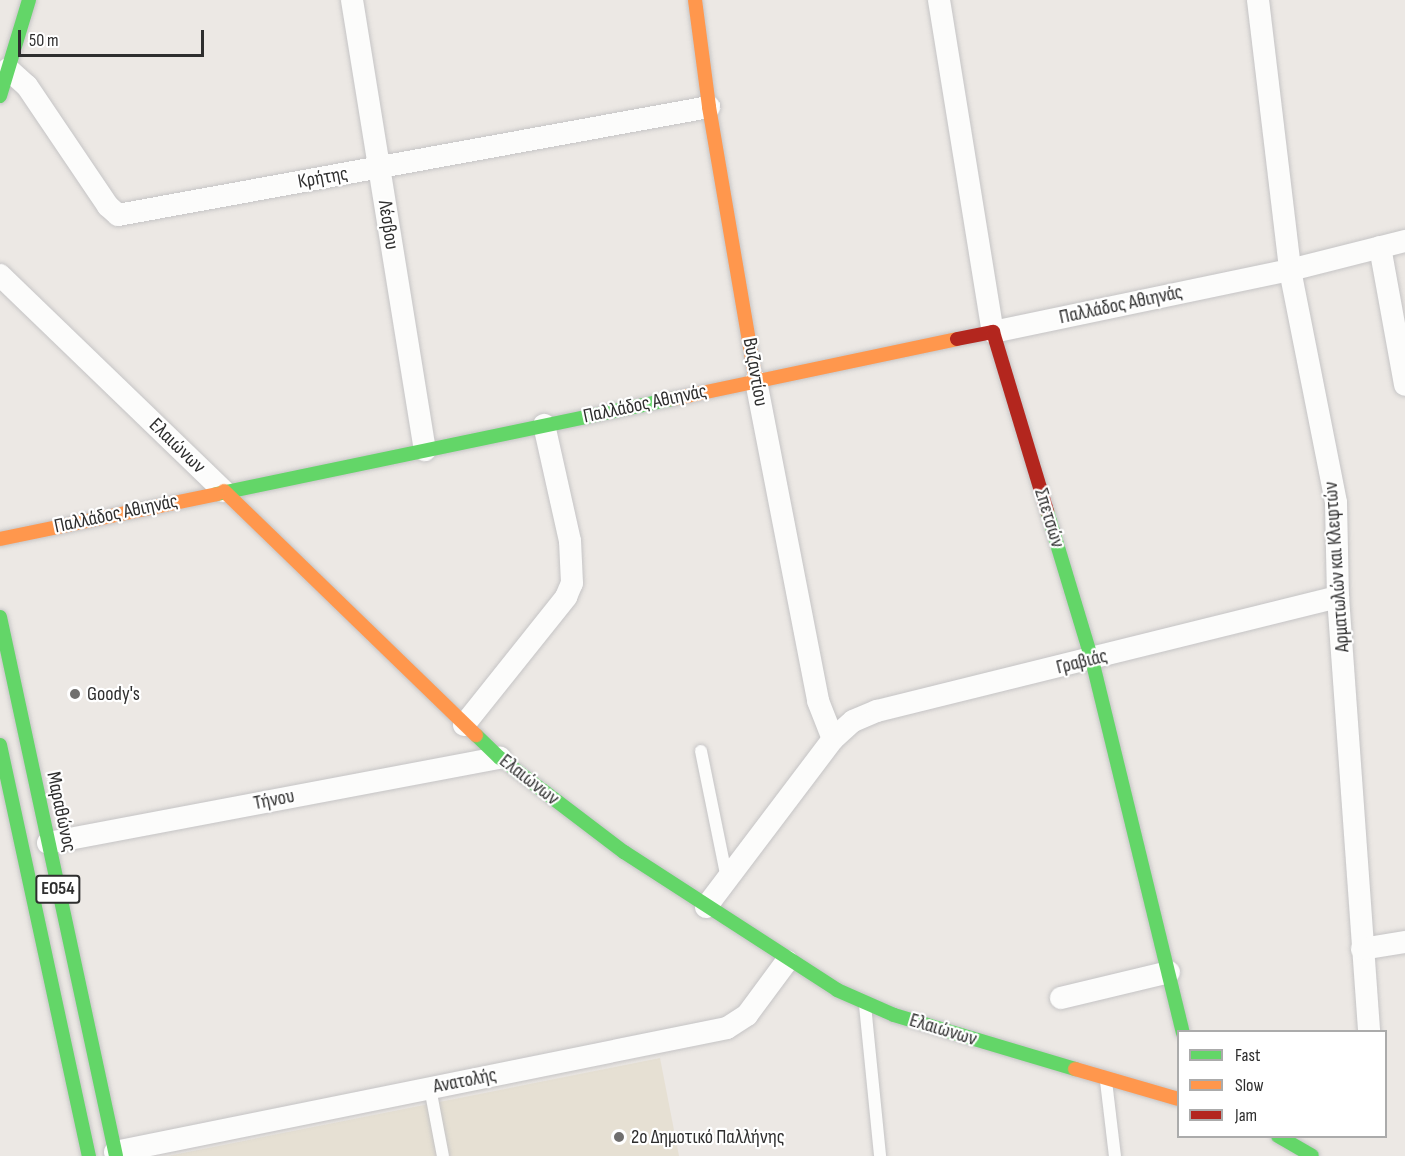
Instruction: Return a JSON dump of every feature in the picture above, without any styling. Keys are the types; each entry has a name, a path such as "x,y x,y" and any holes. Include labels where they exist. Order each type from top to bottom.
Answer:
{"main road":[{"path":"0,96 29,0"},
{"name":"Βυζαντίου","path":"695,0 709,107 756,381"},
{"name":"Παλλάδος Αθιηνάς","path":"0,539 993,332"},
{"name":"Σπετσών","path":"993,332 1092,660 1182,1030"},
{"name":"Ελαιώνων","path":"224,491 500,758 706,907 787,961 865,1004 1106,1080 1177,1098"},
{"name":"Μαραθώνος","path":"0,617 115,1154"},
{"name":"ΕΟ54","path":"0,745 88,1156"},
{"path":"1288,1138 1312,1156"}],"street":[{"name":"Λέσβου","path":"352,0 425,450"},
{"name":"Σπετσών","path":"939,0 993,332"},
{"name":"Αρματωλών και Κλεφτών","path":"1258,0 1290,270 1336,503 1338,597 1369,1030"},
{"name":"Κρήτης","path":"8,69 27,86 108,206 118,215 709,107"},
{"name":"Παλλάδος Αθιηνάς","path":"993,332 1290,270 1405,241"},
{"path":"1380,246 1405,386"},
{"name":"Ελαιώνων","path":"0,275 224,491"},
{"name":"Βυζαντίου","path":"756,381 818,701 833,739"},
{"path":"464,725 566,597 572,583 570,542 544,425"},
{"name":"Γραβιάς","path":"833,739 853,721 877,711 1092,660 1338,597"},
{"path":"706,907 833,739"},
{"name":"Τήνου","path":"48,843 500,758"},
{"path":"1362,949 1405,942"},
{"name":"Ανατολής","path":"115,1154 735,1025 747,1015 787,961"},
{"path":"1061,998 1168,972"}],"lane":[{"path":"701,751 727,880"},
{"path":"865,1004 880,1156"},
{"path":"1106,1080 1115,1156"},
{"path":"430,1088 443,1156"}],"shaded area":[{"path":"660,1058 679,1156 168,1156"}],"traffic: fast":[{"path":"0,96 29,0"},
{"path":"217,494 673,399"},
{"path":"1047,511 1092,660 1183,1030"},
{"path":"0,617 116,1156"},
{"path":"476,735 500,758 624,852 837,990 894,1015 1075,1069"},
{"path":"0,745 89,1156"},
{"path":"1281,1138 1312,1156"}],"traffic: slow":[{"path":"695,0 709,107 756,381"},
{"path":"673,399 957,339"},
{"path":"224,491 476,735"},
{"path":"0,539 217,494"},
{"path":"1075,1069 1177,1099"}],"traffic: jam":[{"path":"957,339 993,332 1047,511"}],"place":[{"name":"Goody's","path":"75,694"},
{"name":"2ο Δημοτικό Παλλήνης","path":"619,1137"}]}
